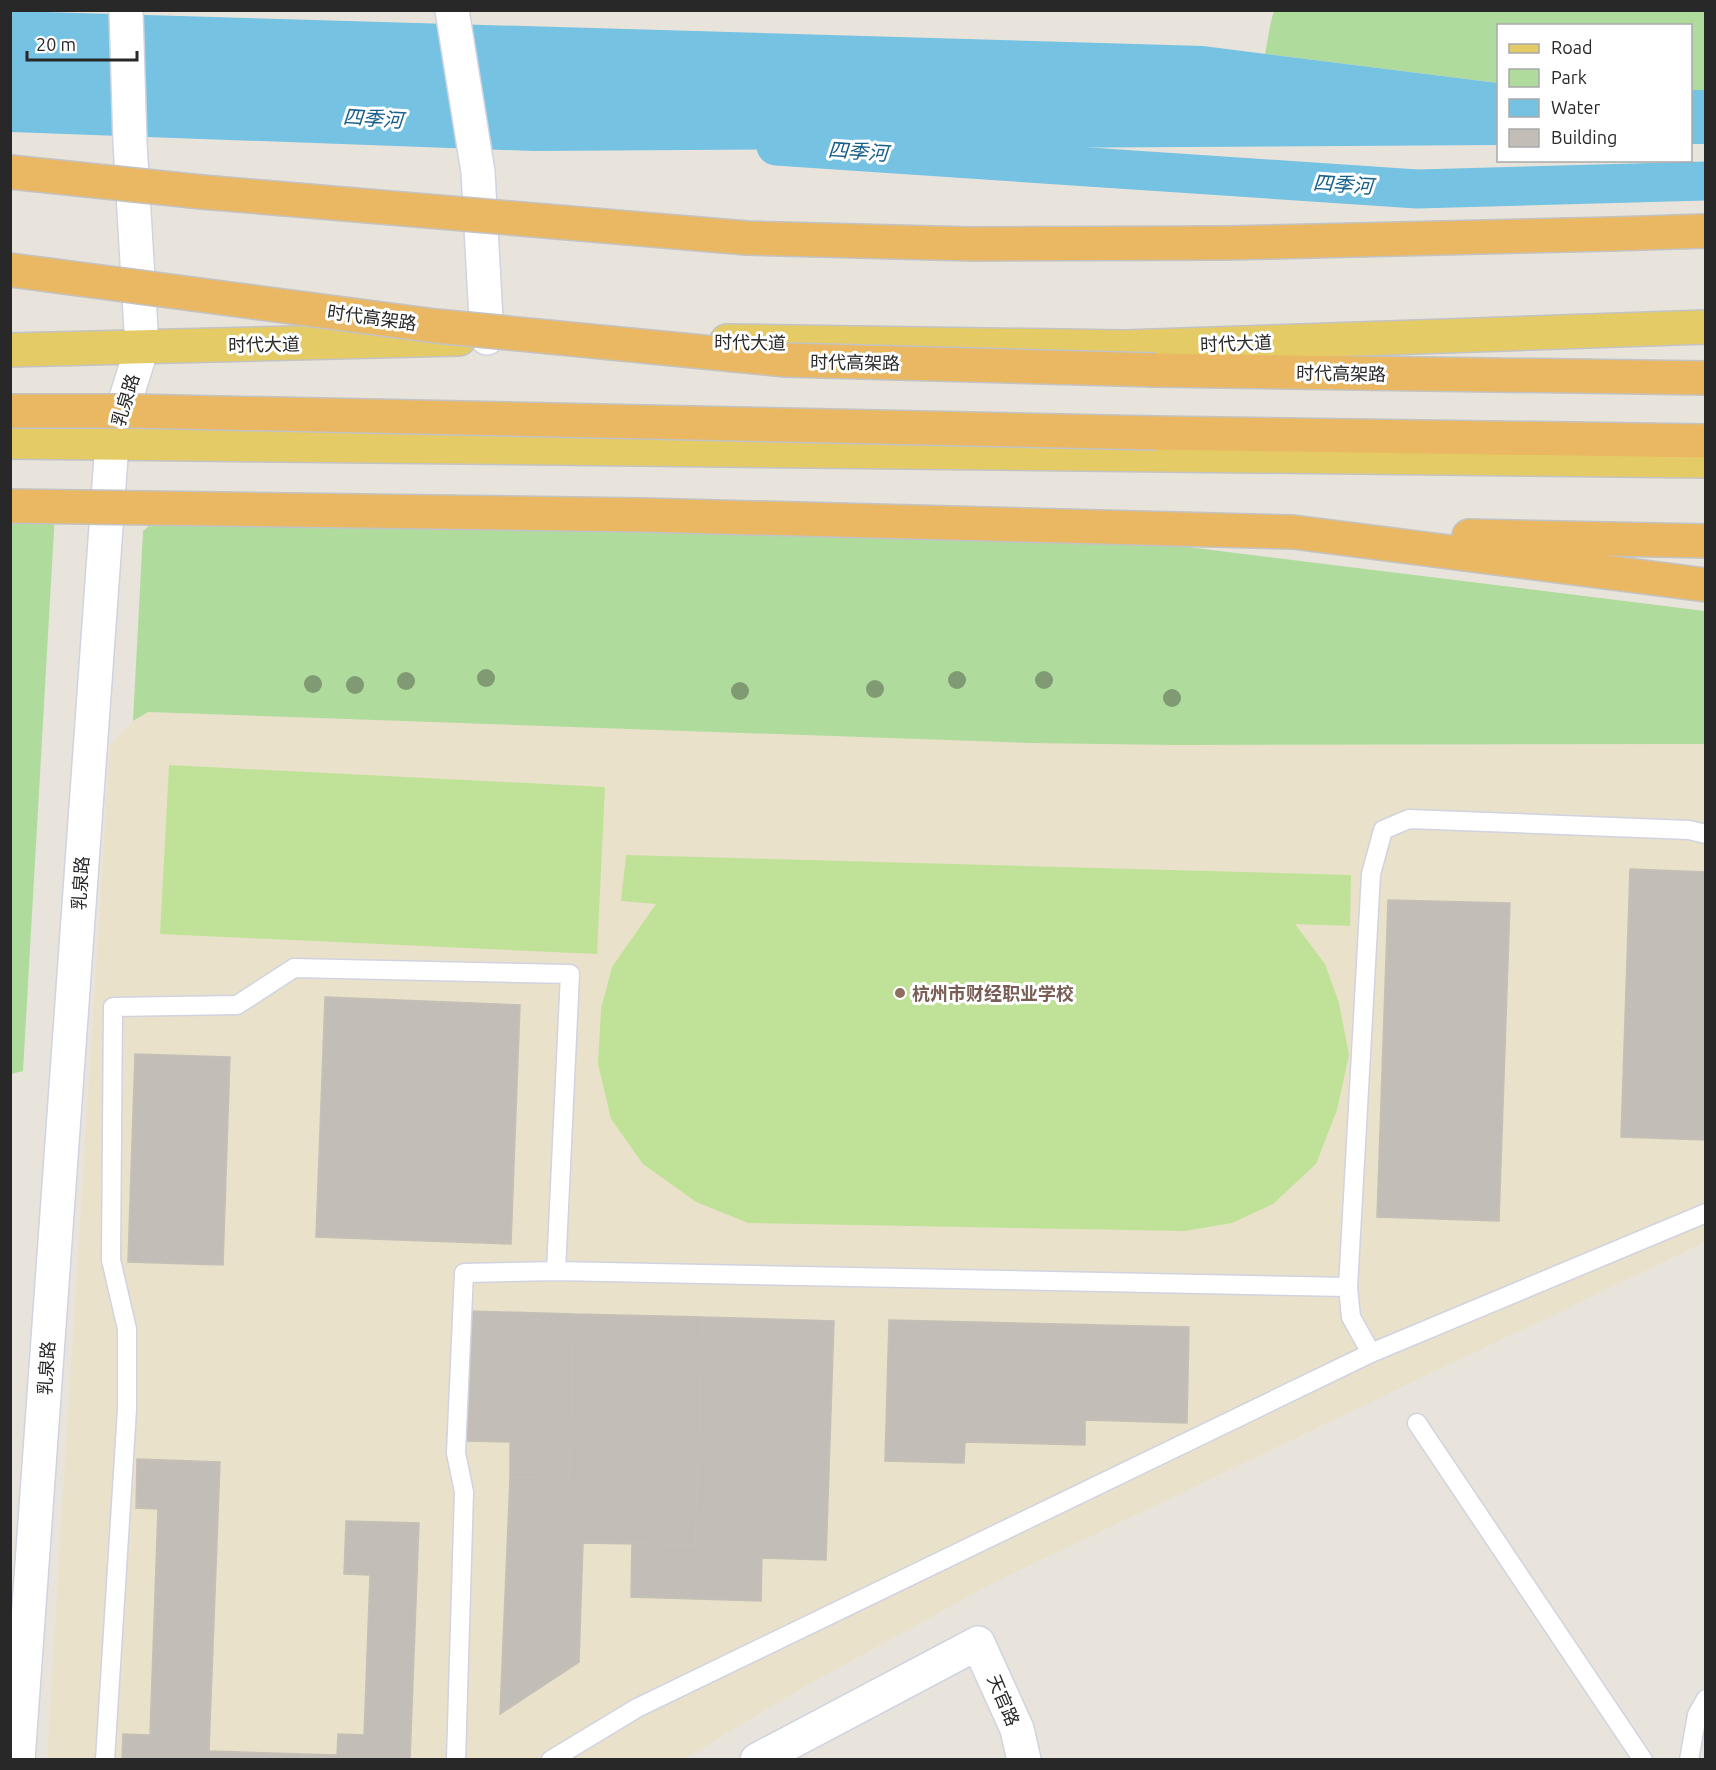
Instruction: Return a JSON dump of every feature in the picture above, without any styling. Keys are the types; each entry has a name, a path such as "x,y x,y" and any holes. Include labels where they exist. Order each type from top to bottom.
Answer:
{"highway":[{"path":"10,172 202,192 747,238 974,244 1224,243 1706,231"},
{"name":"时代高架路","path":"10,270 436,326 786,360 1190,370 1706,378"},
{"path":"10,411 144,411 1132,432 1706,441"},
{"path":"10,506 644,515 1706,541"},
{"path":"1293,532 1706,585"}],"main road":[{"name":"时代大道","path":"10,350 487,338 1124,347 1706,327"},
{"path":"10,442 1706,462"}],"street":[{"name":"乳泉路","path":"18,1760 112,443 142,347 130,143 126,10"},
{"path":"452,10 478,172 487,338"},
{"name":"天官路","path":"757,1760 978,1642 1017,1729 1024,1760"}],"lane":[{"path":"1371,1353 1351,1317 1348,1287 1371,874 1383,830 1408,819 1689,830 1706,834"},
{"path":"105,1760 127,1409 127,1329 111,1260 113,1008 237,1005 294,968 570,974 556,1271"},
{"path":"551,1760 637,1708 1371,1353 1706,1213"},
{"path":"456,1760 464,1492 456,1453 464,1273 556,1271 1348,1287"},
{"path":"1417,1423 1643,1760"},
{"path":"1689,1760 1697,1715 1706,1699"}],"shaded area":[{"name":"杭州市财经职业学校","path":"148,712 1175,745 1705,744 1705,1242 991,1584 800,1689 684,1759 47,1760 110,745 133,721"}],"green space":[{"path":"1274,11 1705,11 1705,90 1692,90 1692,24 1497,24 1497,83 1265,54"},
{"path":"55,513 23,1071 11,1074 11,514"},
{"path":"157,519 1172,545 1705,611 1705,744 1030,743 148,712 133,721 143,531"},
{"path":"169,765 605,787 597,954 160,934"},
{"path":"626,855 1351,875 1350,926 1295,924 1325,964 1339,1003 1349,1055 1337,1110 1316,1164 1273,1204 1232,1223 1185,1231 748,1223 696,1202 643,1164 611,1119 598,1064 601,1009 612,967 656,904 621,901"}],"water":[{"path":"11,11 1203,46 1497,83 1497,145 534,151 11,132"},
{"path":"1692,90 1705,90 1705,144 1692,144"}],"building":[{"path":"1630,869 1706,872 1706,1140 1621,1137"},
{"path":"1388,900 1510,903 1499,1221 1377,1217"},
{"path":"325,997 520,1005 511,1244 316,1237"},
{"path":"135,1054 230,1057 223,1265 128,1262"},
{"path":"469,1311 574,1314 569,1478 510,1477 510,1442 466,1441"},
{"path":"574,1314 703,1317 695,1545 583,1543 579,1662 500,1714 510,1477 569,1478"},
{"path":"703,1317 834,1321 826,1560 762,1558 761,1601 631,1597 632,1543 695,1545"},
{"path":"889,1320 1189,1327 1187,1423 1085,1420 1085,1445 965,1442 964,1463 885,1461"},
{"path":"137,1459 220,1462 209,1751 337,1755 338,1734 364,1735 370,1575 344,1574 346,1521 419,1523 410,1760 122,1760 123,1734 150,1735 158,1509 136,1508"}],"waterway":[{"name":"四季河","path":"776,146 1417,189 1706,181"}],"place":[{"name":"杭州市财经职业学校","path":"900,993"}]}
